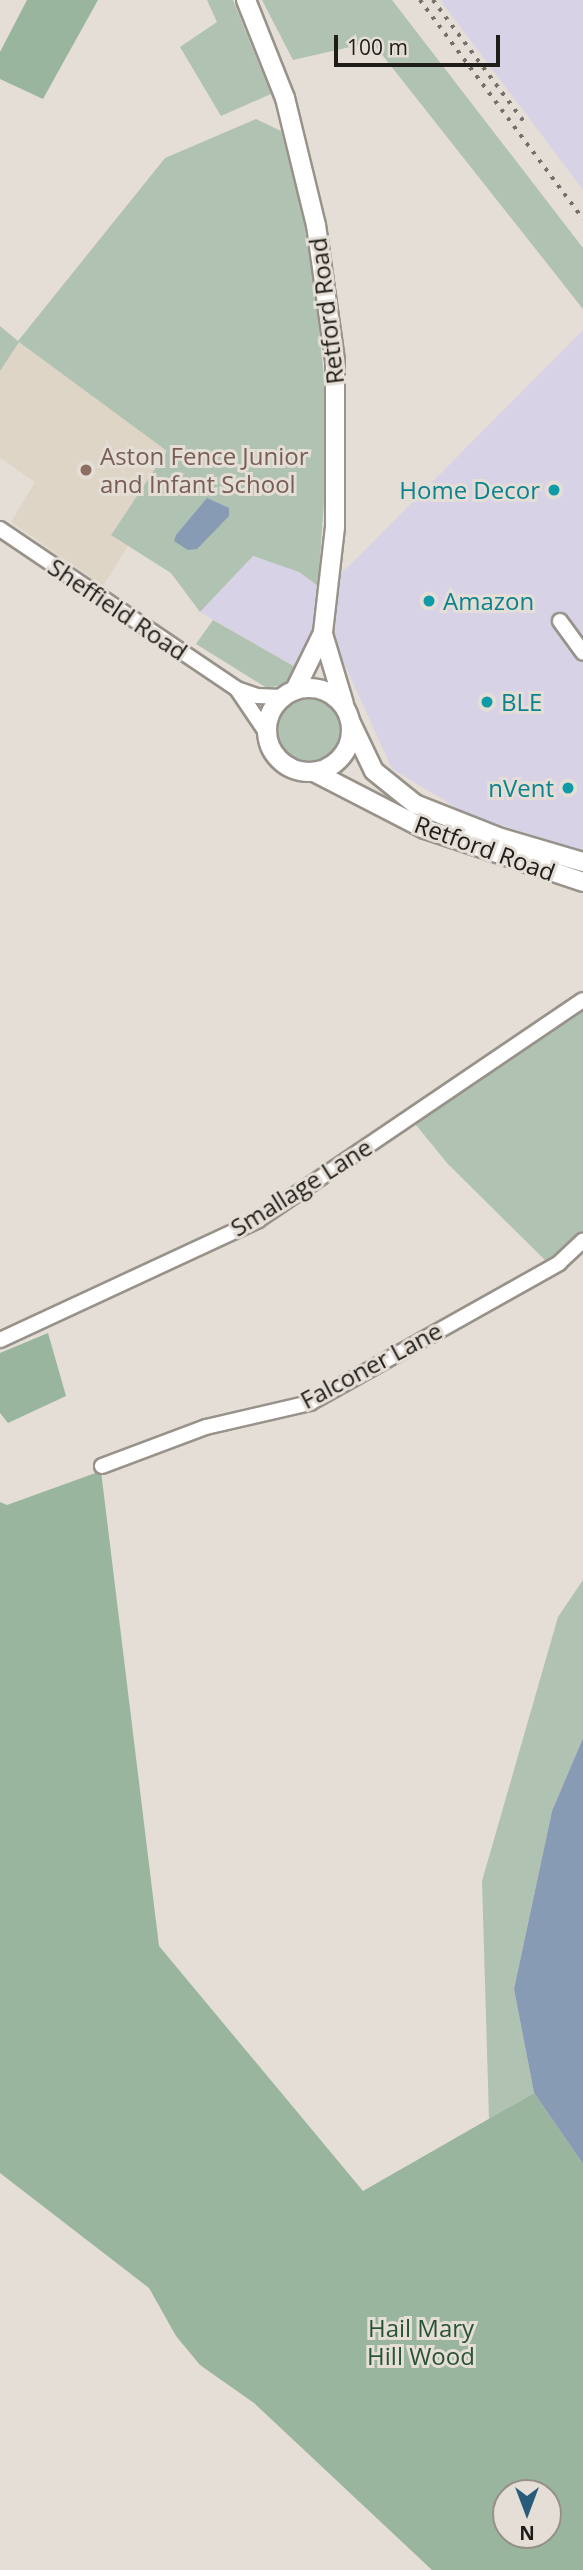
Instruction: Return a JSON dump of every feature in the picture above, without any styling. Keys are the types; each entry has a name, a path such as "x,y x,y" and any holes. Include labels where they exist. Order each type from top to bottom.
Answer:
{"main road":[{"name":"Retford Road","path":"246,0 285,98 316,225 335,361 335,527 323,633 289,694"},
{"name":"Retford Road","path":"323,633 347,715 374,771 415,804 500,838 583,862"},
{"path":"328,692 347,715 343,755 314,772 281,762 266,732 273,707 289,694 328,692"},
{"name":"Retford Road","path":"314,772 448,838 583,882"}],"street":[{"name":"Sheffield Road","path":"0,529 237,689 257,696 289,694"},
{"path":"561,621 583,653"},
{"name":"Sheffield Road","path":"237,689 266,732"},
{"name":"Smallage Lane","path":"0,1340 258,1220 583,1000"},
{"name":"Falconer Lane","path":"102,1466 206,1427 310,1403 559,1263 583,1241"}],"shaded area":[{"path":"440,0 583,0 583,190"},
{"path":"583,330 583,852 467,814 392,769 344,663 297,668 200,612 253,556 299,572 318,586 347,568"},
{"name":"Aston Fence Junior and Infant School","path":"18,341 168,451 111,534 128,546 103,586 11,522 35,482 0,458 0,371"}],"green space":[{"path":"27,0 98,0 43,99 0,79 0,52"},
{"path":"207,0 233,0 271,94 221,116 180,47 217,22"},
{"path":"262,0 392,0 583,248 583,309 372,42 293,60"},
{"path":"256,119 281,131 302,211 317,304 329,431 318,586 299,572 253,556 200,612 171,573 111,535 167,451 19,342 0,371 0,326 18,341 165,158"},
{"path":"213,620 297,668 287,684 267,688 196,644"},
{"path":"309,698 332,708 342,731 332,754 309,764 286,754 276,731 286,708"},
{"path":"583,1008 583,1234 548,1263 447,1163 412,1120"},
{"path":"48,1333 66,1396 8,1423 0,1413 0,1353"},
{"name":"Hail Mary Hill Wood","path":"101,1471 159,1946 363,2191 534,2093 583,2164 583,2570 432,2570 254,2403 200,2365 176,2336 149,2288 0,2173 0,1502 7,1505"},
{"path":"583,1580 583,1738 552,1811 514,1989 534,2093 489,2119 482,1881 558,1617"}],"water":[{"path":"207,498 229,508 229,516 197,549 188,550 174,541 176,535"},
{"path":"583,1738 583,2164 534,2093 514,1989 552,1811"}],"railway":[{"path":"420,0 583,219"},
{"path":"433,0 525,123"}],"place":[{"name":"Aston Fence Junior and Infant School","path":"86,470"},
{"name":"Home Decor","path":"554,490"},
{"name":"Amazon","path":"429,601"},
{"name":"BLE","path":"487,702"},
{"name":"nVent","path":"568,788"}]}
